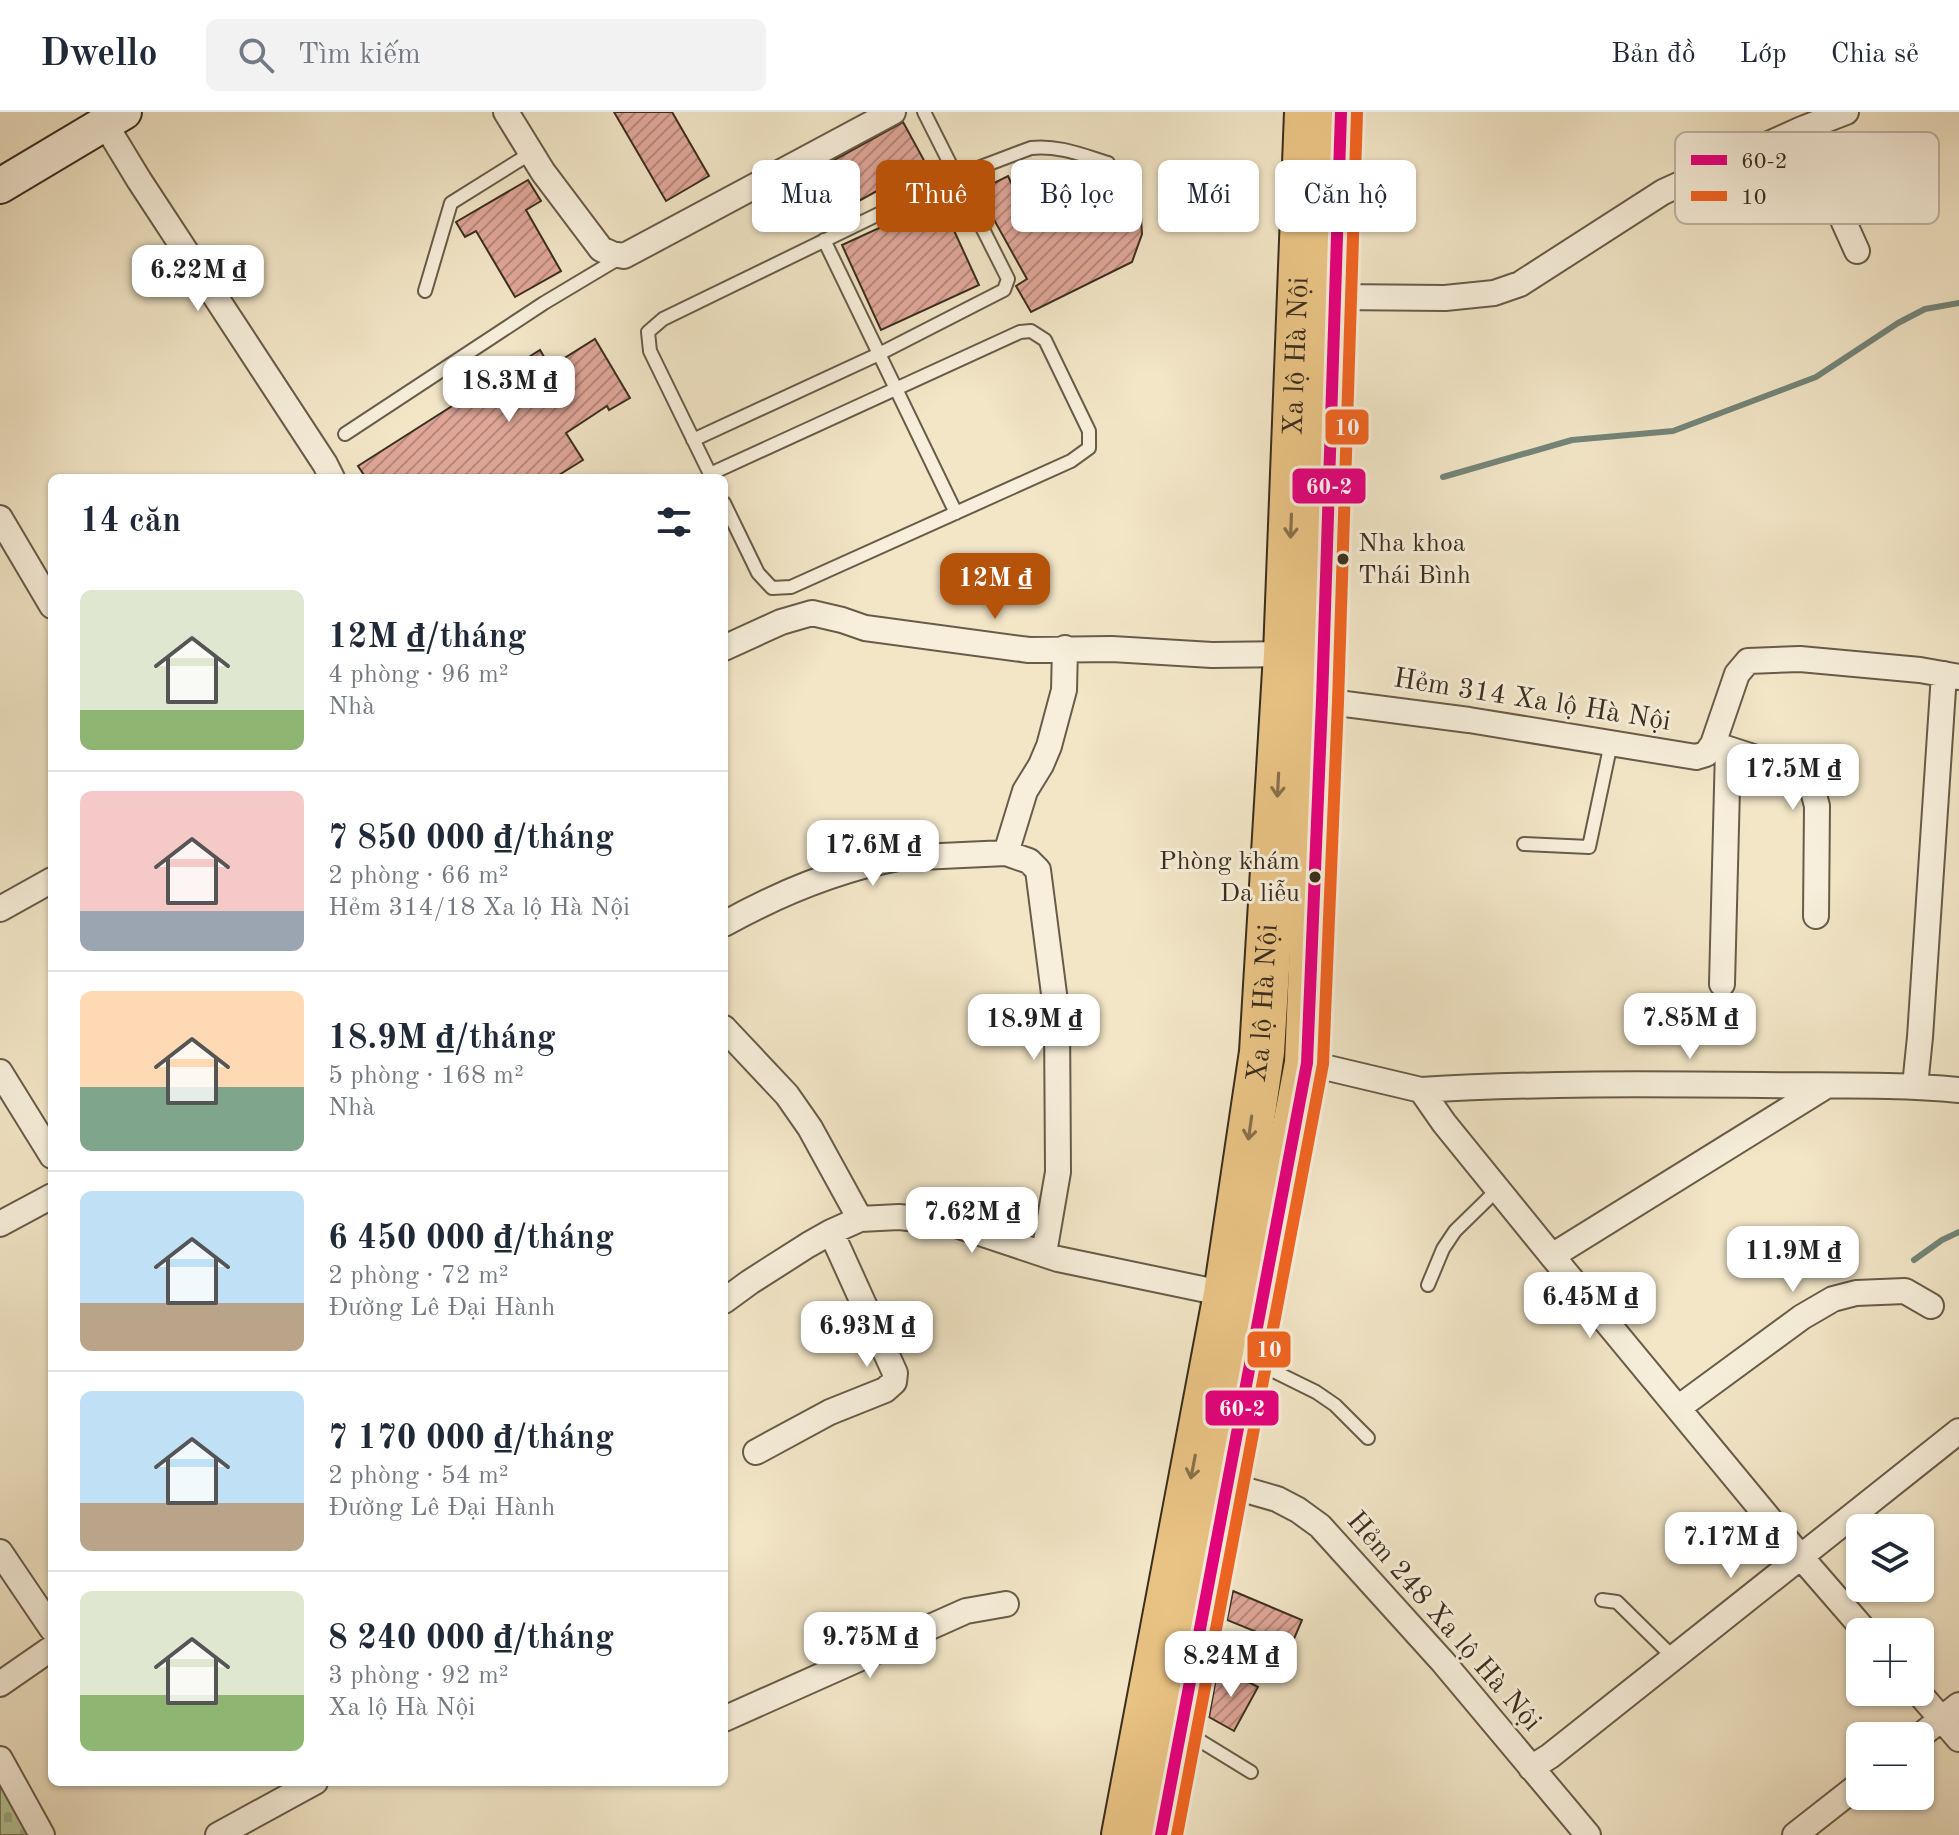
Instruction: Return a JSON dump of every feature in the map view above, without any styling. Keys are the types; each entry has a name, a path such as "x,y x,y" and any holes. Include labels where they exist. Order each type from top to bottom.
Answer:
{"highway":[{"name":"Xa lộ Hà Nội","path":"1124,1835 1226,1294 1262,1052 1286,654 1307,112"},
{"name":"Xa lộ Hà Nội","path":"1161,1835 1307,1063 1341,112"}],"street":[{"path":"506,112 543,172 601,249 624,256 893,112"},
{"path":"1795,132 1846,112"},
{"path":"0,186 115,118 148,193 330,474"},
{"path":"1335,297 1445,298 1494,293 1520,284 1595,234 1675,187"},
{"path":"1845,224 1857,251"},
{"path":"0,518 48,599"},
{"path":"728,646 781,622 812,613 865,628 1029,650 1065,648 1212,655 1286,654"},
{"path":"1006,853 1025,791 1049,746 1064,690 1065,648"},
{"path":"1722,984 1721,747 1737,674 1748,661 1800,659 1954,672 1915,1086"},
{"name":"Hẻm 314 Xa lộ Hà Nội","path":"1322,701 1469,720 1696,757 1721,747"},
{"path":"1721,747 1781,766 1803,778 1812,787 1817,806 1816,916"},
{"path":"728,922 763,902 841,871 898,858 1006,853 1029,861 1038,870 1057,1017 1058,1172 1044,1253"},
{"path":"0,909 48,882"},
{"path":"728,1032 787,1095 810,1128 860,1219"},
{"path":"1307,1063 1421,1090 1536,1086 1915,1086 1959,1090"},
{"path":"0,1072 48,1143"},
{"path":"1552,1256 1826,1086"},
{"path":"1421,1090 1552,1256 1854,1618"},
{"path":"0,1224 48,1198"},
{"path":"728,1298 831,1232 860,1219 899,1217 947,1222 1058,1259 1226,1294"},
{"path":"756,1452 830,1412 885,1390 894,1382 895,1373 831,1232"},
{"path":"1678,1408 1802,1317 1833,1299 1856,1293 1905,1291 1931,1306"},
{"path":"1531,1768 1959,1431"},
{"name":"Hẻm 248 Xa lộ Hà Nội","path":"1228,1485 1277,1499 1320,1526 1443,1662 1588,1835"},
{"path":"0,1552 48,1623"},
{"path":"728,1717 966,1611 1006,1604"},
{"path":"0,1684 48,1651"},
{"path":"1934,1725 1950,1712 1959,1739"},
{"path":"0,1759 42,1835"},
{"path":"225,1833 308,1786"},
{"path":"1795,1835 1846,1795"}],"lane":[{"path":"924,112 949,160"},
{"path":"995,162 1044,146 1099,160"},
{"path":"425,291 451,203 531,153"},
{"path":"710,474 650,351 648,332 663,319 876,215"},
{"path":"693,440 879,354 1004,290 1008,279 985,232"},
{"path":"824,240 956,513"},
{"path":"345,434 544,303 624,256"},
{"path":"715,474 1020,332 1031,331 1045,340 1089,431 1089,448 1071,461 791,587 772,588 758,573 728,511"},
{"path":"1524,844 1589,847 1611,743"},
{"path":"1428,1285 1443,1249 1455,1231 1498,1189"},
{"path":"1250,1360 1316,1392 1335,1405 1368,1438"},
{"path":"1602,1600 1617,1602 1673,1657"},
{"path":"1181,1729 1251,1772"}],"green space":[{"path":"0,1773 34,1835 0,1835"}],"building":[{"path":"614,112 672,112 709,176 666,201"},
{"path":"903,122 924,160 876,160 876,192 860,200 860,160 834,160"},
{"path":"1008,176 1011,182 1011,232 1142,232 1132,262 1031,312 1016,286 1027,279 995,222 995,182"},
{"path":"528,180 541,201 526,210 561,271 515,297 476,231 465,237 456,222"},
{"path":"876,229 876,232 955,232 979,285 881,330 842,245"},
{"path":"595,339 630,398 609,410 607,406 566,433 583,460 560,474 363,474 358,466 540,350 550,367"},
{"path":"1233,1591 1302,1620 1291,1646 1227,1620"},
{"path":"1220,1667 1258,1687 1234,1731 1209,1717"}],"waterway":[{"path":"1443,477 1572,440 1673,431 1816,377 1898,323 1925,309 1959,303"},
{"path":"1914,1260 1959,1232"}],"transit line":[{"name":"60-2","path":"1161,1835 1307,1063 1341,112"},
{"name":"10","path":"1177,1835 1323,1064 1357,113"}],"place":[{"name":"Nha khoa Thái Bình","path":"1343,559"},
{"name":"Phòng khám Da liễu","path":"1315,877"}]}
